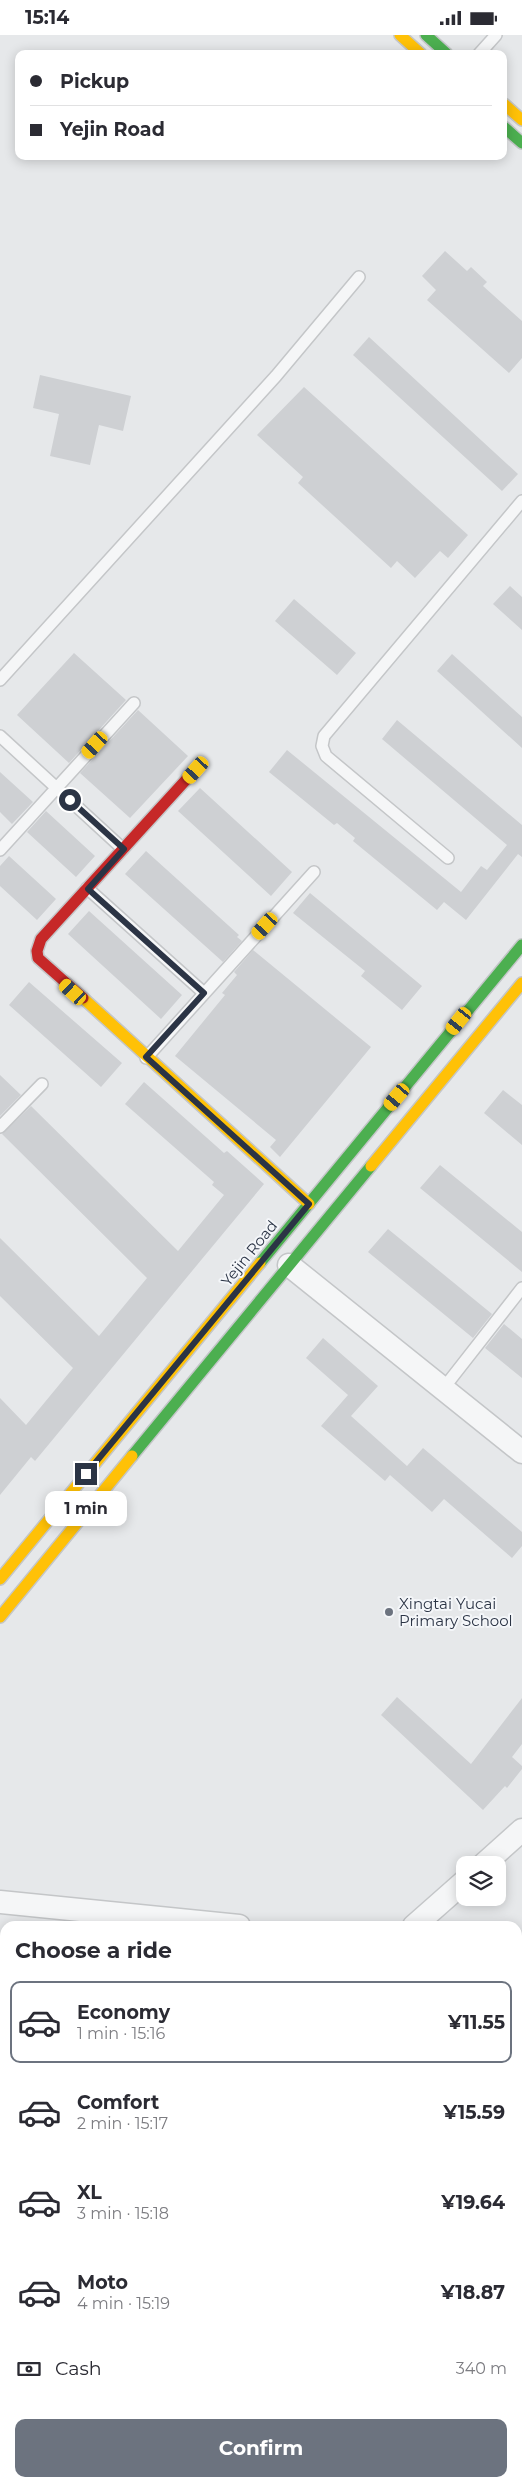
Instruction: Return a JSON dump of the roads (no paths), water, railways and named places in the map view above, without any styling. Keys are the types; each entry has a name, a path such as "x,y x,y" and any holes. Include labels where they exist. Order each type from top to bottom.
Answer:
{"street":[{"path":"400,35 417,50"},
{"path":"426,35 443,50"},
{"path":"507,107 522,120"},
{"path":"507,130 522,143"},
{"path":"196,770 42,939 37,951 38,959 309,1204"},
{"name":"Yejin Road","path":"0,1579 522,945"},
{"path":"0,1617 522,983"},
{"path":"289,1265 522,1452"},
{"path":"493,1856 522,1830"},
{"path":"420,1921 456,1889"},
{"path":"0,1902 189,1921"}],"lane":[{"path":"483,50 496,35"},
{"path":"0,680 276,376 359,277"},
{"path":"448,858 326,756 322,746 324,736 522,501"},
{"path":"0,850 134,703"},
{"path":"0,736 124,849"},
{"path":"146,1057 314,872"},
{"path":"88,889 204,993"},
{"path":"0,1127 42,1083"},
{"path":"443,1389 522,1288"}],"place":[{"name":"Xingtai Yucai Primary School","path":"389,1612"}]}
